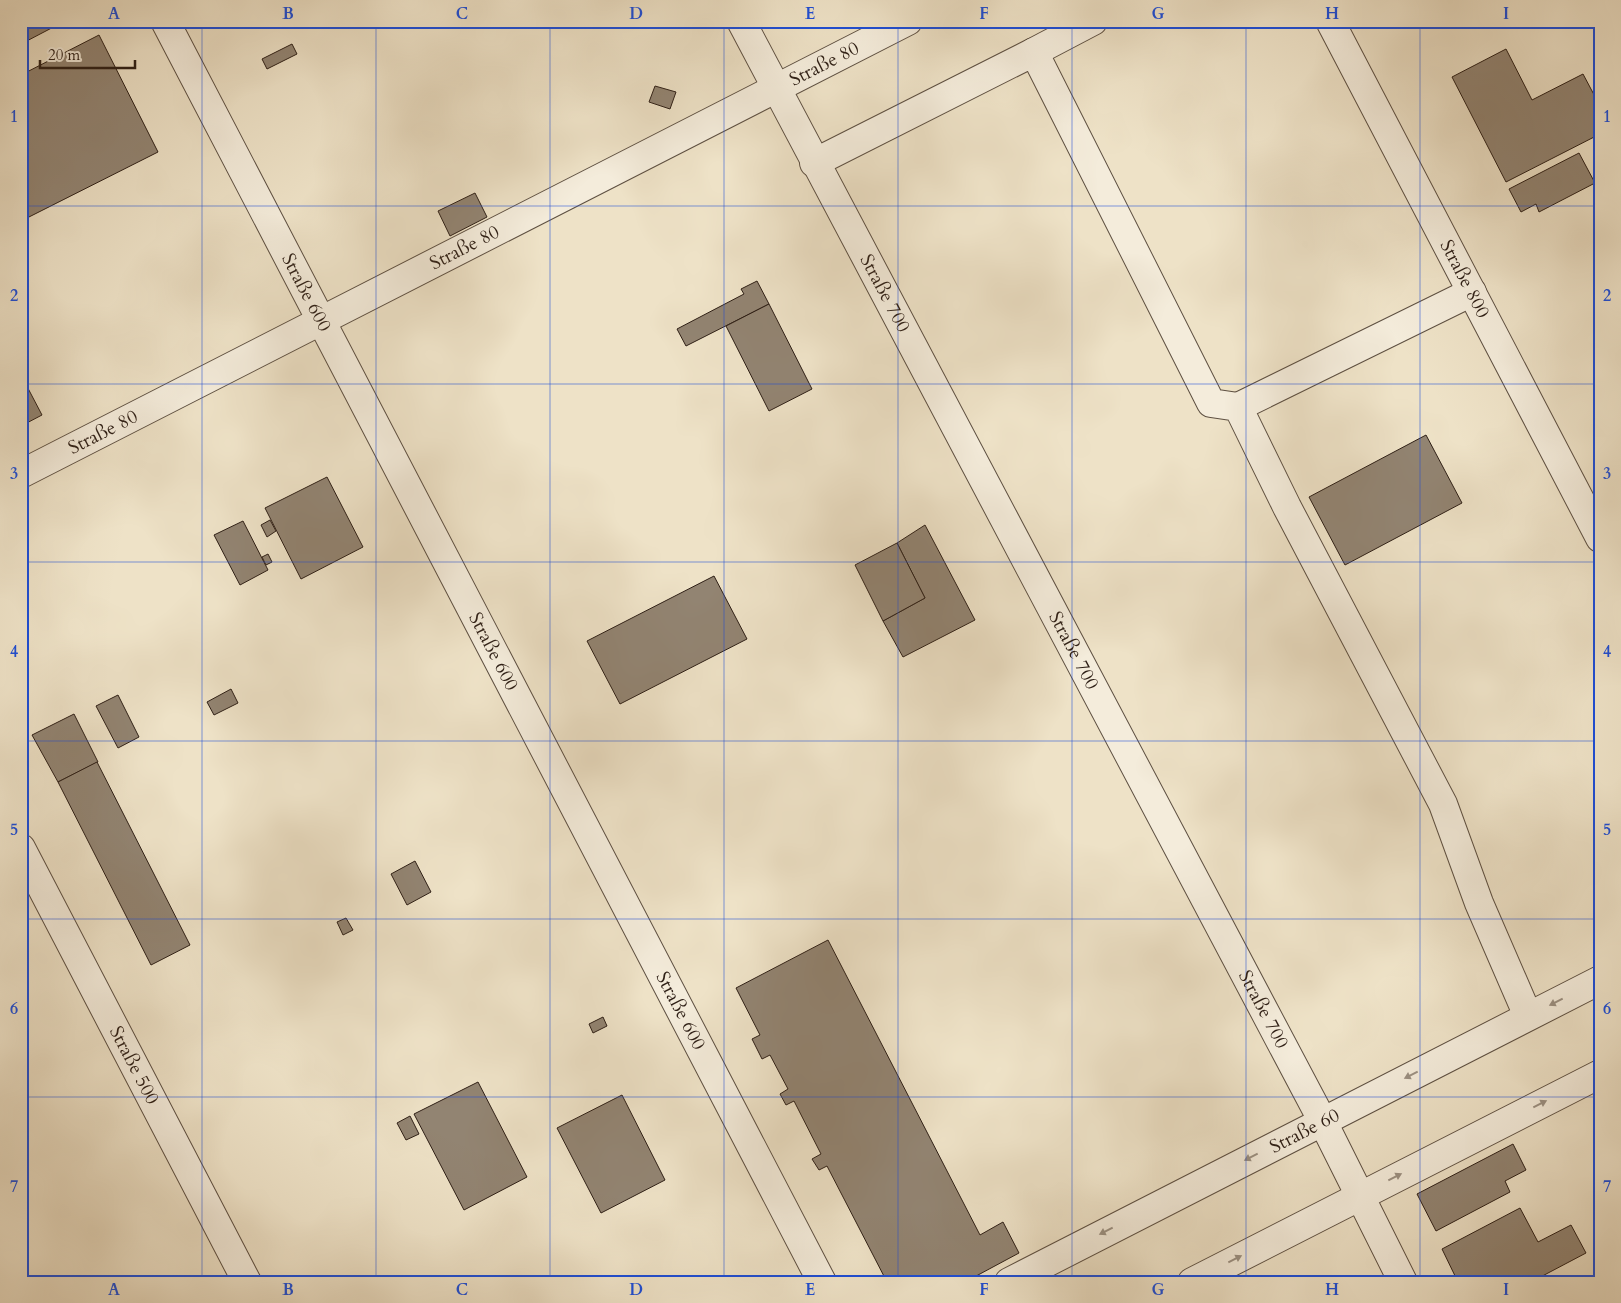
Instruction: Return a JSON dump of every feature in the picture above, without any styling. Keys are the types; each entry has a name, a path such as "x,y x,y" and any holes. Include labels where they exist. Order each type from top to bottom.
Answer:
{"street":[{"name":"Straße 600","path":"165,21 822,1282"},
{"name":"Straße 700","path":"740,21 1322,1120 1404,1282"},
{"name":"Straße 80","path":"21,474 908,21"},
{"path":"814,163 1093,21"},
{"name":"Straße 800","path":"1330,21 1600,538"},
{"path":"1034,52 1210,403 1238,407 1472,292"},
{"path":"1238,407 1287,507 1443,804 1480,904 1528,1016"},
{"name":"Straße 500","path":"21,848 247,1282"},
{"name":"Straße 60","path":"1009,1282 1322,1120 1600,980"},
{"path":"1192,1282 1600,1074"}],"building":[{"path":"21,21 65,21 21,44"},
{"path":"99,35 158,152 21,221 21,75"},
{"path":"292,44 297,54 267,69 262,59"},
{"path":"1506,49 1532,100 1583,74 1600,106 1600,134 1506,182 1452,77"},
{"path":"655,86 676,92 670,109 649,102"},
{"path":"1579,153 1595,183 1539,212 1536,204 1521,212 1509,189"},
{"path":"475,193 487,217 450,236 438,211"},
{"path":"757,281 769,304 686,346 677,329 744,294 741,289"},
{"path":"769,304 812,389 769,411 726,326"},
{"path":"21,375 42,415 21,426"},
{"path":"1426,435 1462,503 1345,565 1309,497"},
{"path":"327,477 363,547 301,579 265,508"},
{"path":"270,520 276,531 267,537 261,525"},
{"path":"243,521 268,570 240,585 214,535"},
{"path":"925,525 975,620 903,657 883,621 925,598 897,543"},
{"path":"897,543 925,598 883,621 855,565"},
{"path":"268,554 272,562 266,565 262,557"},
{"path":"714,576 747,639 620,704 587,641"},
{"path":"231,689 238,703 214,715 207,702"},
{"path":"118,695 139,737 118,748 96,706"},
{"path":"74,714 98,762 58,782 32,735"},
{"path":"97,762 190,945 151,965 58,782"},
{"path":"415,861 431,892 407,905 391,874"},
{"path":"346,918 353,930 343,935 337,922"},
{"path":"828,940 980,1235 1003,1222 1019,1253 965,1282 887,1282 827,1166 819,1170 812,1159 821,1154 794,1101 786,1105 780,1094 788,1089 770,1055 762,1059 752,1039 760,1035 736,988"},
{"path":"603,1017 607,1026 593,1033 589,1024"},
{"path":"478,1082 527,1177 464,1210 414,1114"},
{"path":"622,1095 665,1180 601,1213 557,1128"},
{"path":"410,1116 419,1134 406,1140 397,1123"},
{"path":"1513,1144 1526,1170 1505,1181 1510,1192 1436,1231 1417,1194"},
{"path":"1520,1208 1538,1242 1571,1225 1586,1253 1531,1282 1458,1282 1442,1249"}]}
